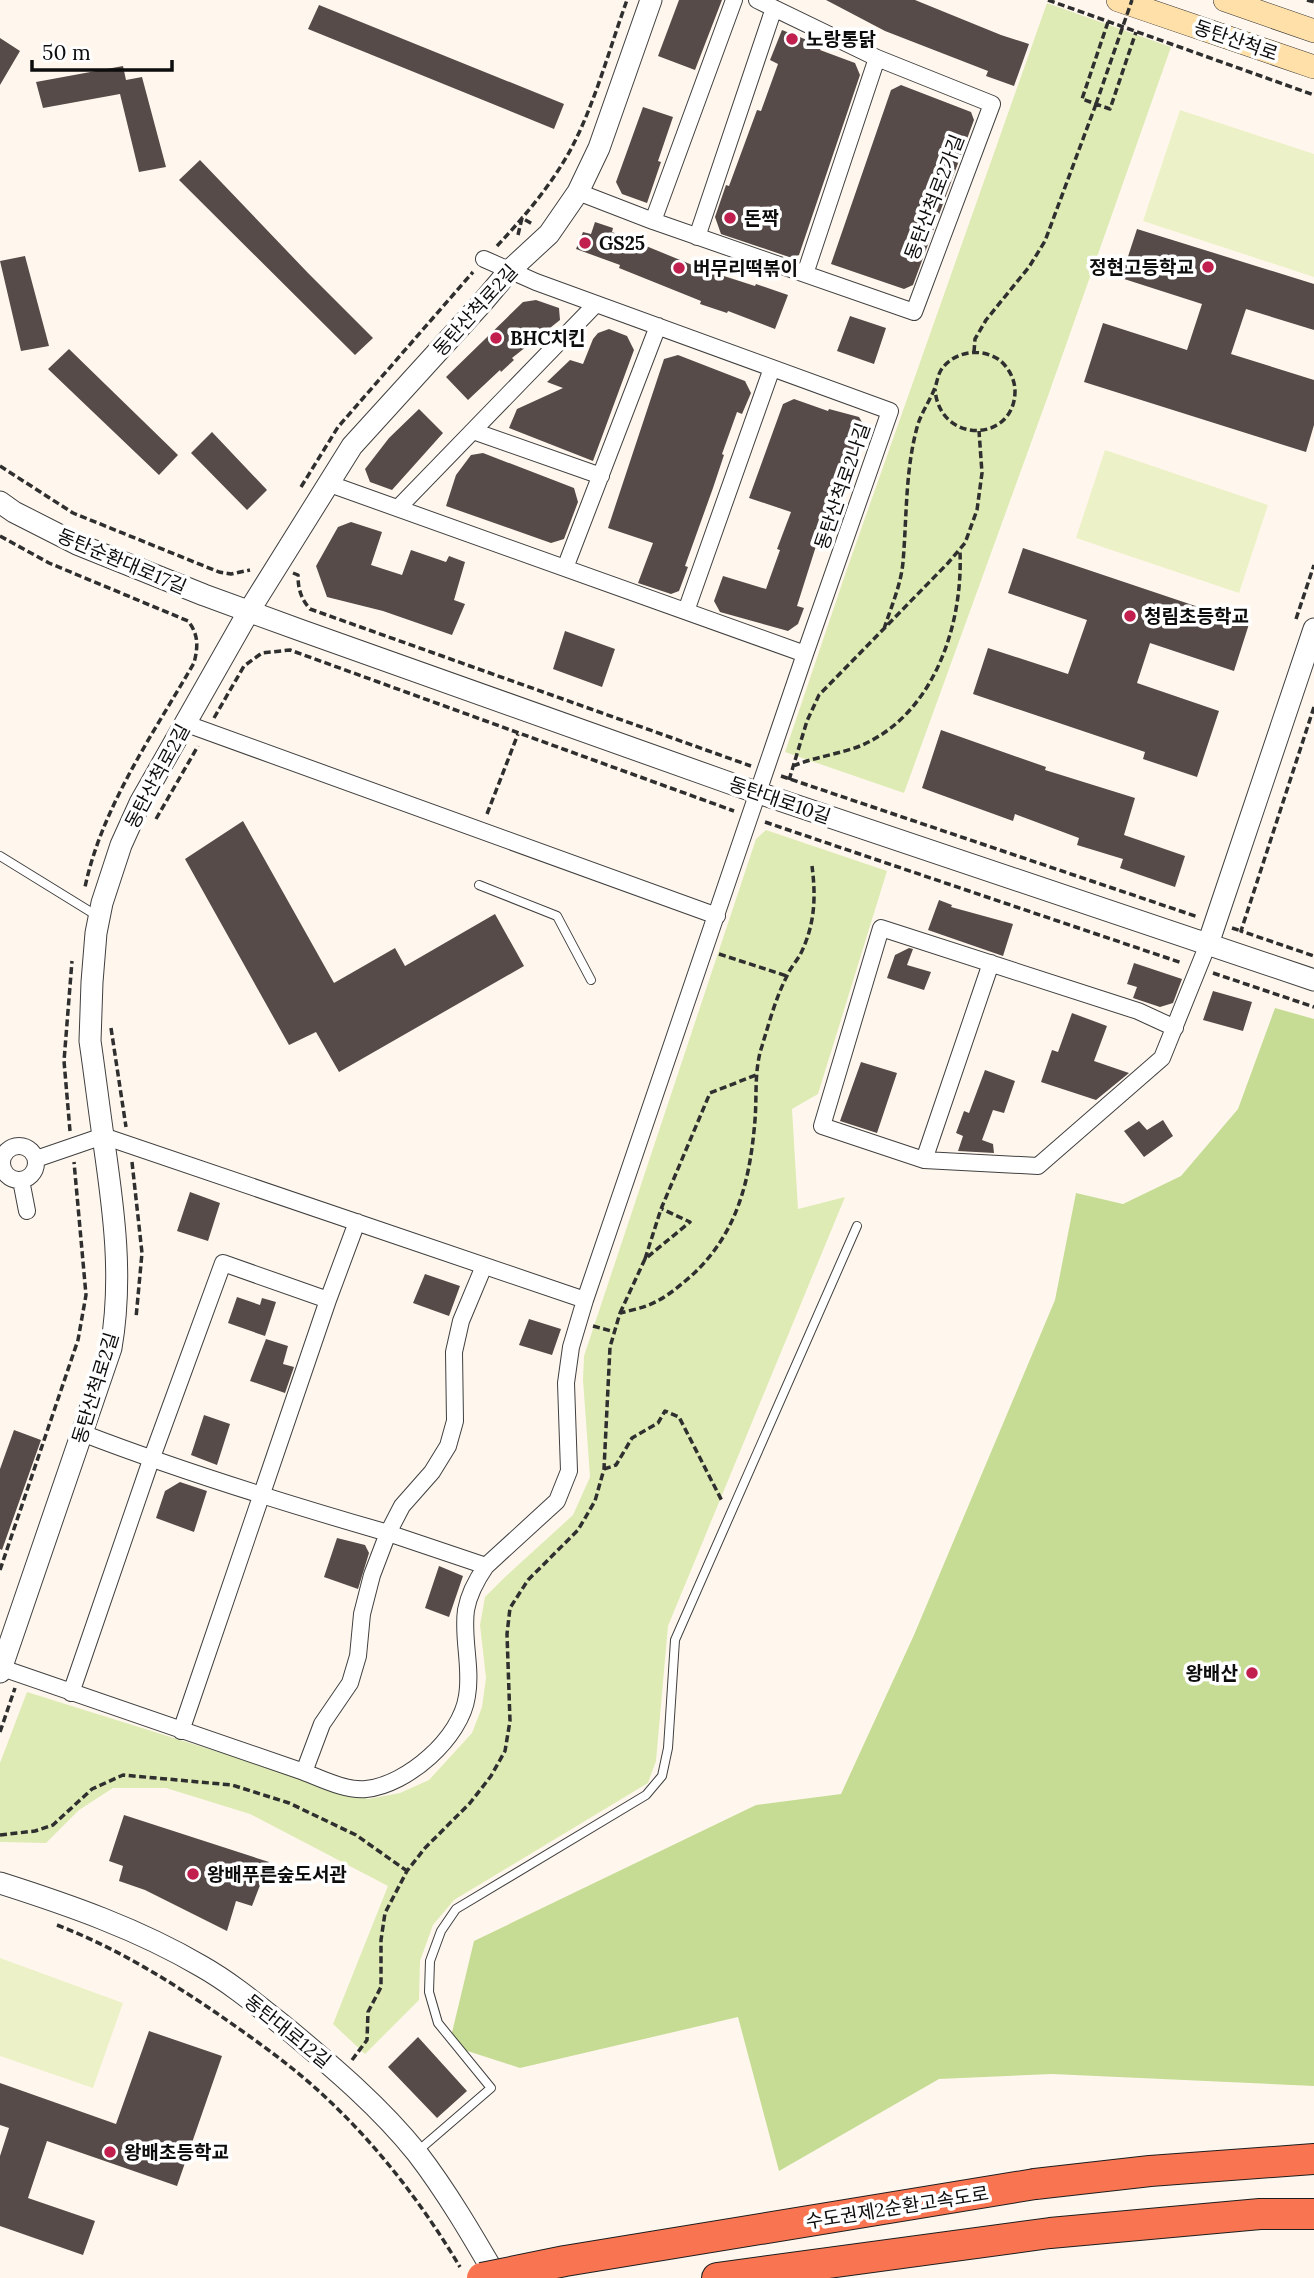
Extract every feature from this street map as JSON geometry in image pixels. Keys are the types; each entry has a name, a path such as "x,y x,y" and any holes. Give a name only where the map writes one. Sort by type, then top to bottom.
{"highway":[{"name":"수도권제2순환고속도로","path":"472,2274 1035,2184 1150,2171 1314,2159"},
{"path":"717,2278 1050,2233 1260,2214 1314,2214"}],"main road":[{"name":"동탄산척로","path":"1118,0 1314,67"},
{"name":"동탄산척로","path":"1225,0 1314,31"}],"street":[{"name":"동탄산척로2길","path":"1,1670 111,1348 116,1321 118,1259 90,1030 92,982 100,917 111,875 140,803 184,723 249,611 352,446 509,271 549,234 578,192 599,148 651,0"},
{"path":"653,221 734,0"},
{"name":"동탄산척로2가길","path":"578,192 697,237 914,312 992,104 877,58 757,0"},
{"path":"697,237 774,8"},
{"path":"805,274 877,58"},
{"name":"동탄산척로2나길","path":"485,259 509,271 596,304 890,411 805,653 570,1347 566,1383 569,1471 557,1501 486,1566"},
{"path":"398,508 596,304"},
{"path":"565,568 658,326"},
{"path":"686,611 772,368"},
{"path":"473,431 601,476"},
{"path":"327,483 805,653"},
{"name":"동탄순환대로17길","path":"0,502 13,512 77,544 249,611"},
{"name":"동탄대로10길","path":"249,611 758,793 1314,980"},
{"path":"1175,1028 1138,1011 881,928 822,1126 924,1160 1038,1166 1162,1058 1175,1028 1208,944 1314,629"},
{"path":"184,723 717,916"},
{"path":"924,1160 991,963"},
{"path":"36,1159 103,1136 585,1300"},
{"path":"25,1146 36,1159 37,1164 32,1175 22,1180 10,1178 1,1168 4,1148 25,1146"},
{"path":"22,1180 27,1211"},
{"path":"181,1731 357,1222"},
{"path":"71,1693 151,1460 223,1263 328,1300"},
{"path":"304,1772 322,1724 350,1683 358,1656 362,1614 388,1533 402,1506 432,1472 448,1446 455,1421 454,1352 461,1321 484,1266"},
{"path":"1,1670 339,1784 364,1789 394,1783 425,1761 457,1727 467,1698 469,1670 466,1609 474,1586 486,1566 388,1533 262,1497 151,1460 82,1433"},
{"name":"동탄대로12길","path":"0,1884 66,1904 129,1930 202,1966 256,2003 347,2078 416,2152 463,2220 497,2278"}],"lane":[{"path":"0,856 100,917"},
{"path":"479,885 557,916 591,980"},
{"path":"416,2152 491,2088 438,2023 429,1993 430,1961 441,1931 456,1909 646,1794 662,1776 668,1748 675,1640 857,1226"}],"path":[{"path":"485,259 531,208 572,149 627,0"},
{"path":"1048,0 1314,95"},
{"path":"974,352 975,339 986,320 1029,267 1045,241 1132,0"},
{"path":"1307,0 1314,2"},
{"path":"1108,22 1082,99 1110,108 1136,32"},
{"path":"974,352 997,359 1006,367 1015,389 1014,401 1001,422 979,431 957,427 947,421 936,401 935,389 943,367 962,354 974,352"},
{"path":"884,629 903,564 908,484 918,424 935,389"},
{"path":"979,431 982,473 977,510 965,543 819,695 807,721 789,780 1197,916"},
{"path":"0,466 73,513 219,572"},
{"path":"0,536 49,563 188,621 193,628 197,647"},
{"path":"793,766 859,746 907,714 940,665 957,606 961,575 959,550"},
{"path":"298,575 303,601 310,609 745,764"},
{"path":"244,666 262,653 289,650 730,810"},
{"path":"1314,707 1241,931 1314,956"},
{"path":"481,830 519,733"},
{"path":"773,825 1314,1007"},
{"path":"620,1313 646,1306 672,1293 701,1267 721,1243 735,1217 745,1184 752,1145 756,1075 761,1049 787,976 812,927 816,898 812,866"},
{"path":"713,952 787,976"},
{"path":"0,1570 78,1340 86,1295 64,1061 72,959"},
{"path":"352,2060 366,2040 368,2012 382,1987 381,1940 385,1913 407,1871 425,1848 470,1803 491,1776 505,1751 510,1721 507,1634 510,1608 528,1580 578,1530 595,1501 604,1469 610,1347 620,1313 645,1259 661,1209 710,1093 756,1075"},
{"path":"645,1259 690,1222 661,1209"},
{"path":"584,1323 614,1332"},
{"path":"604,1469 616,1465 632,1438 658,1423 665,1411 679,1417 724,1504"},
{"path":"0,1835 35,1831 53,1825 92,1789 123,1775 219,1783 289,1803 356,1835 407,1871"},
{"path":"52,1923 88,1937 146,1966 294,2069 365,2138 407,2187 472,2274"}],"green space":[{"path":"1047,3 1171,47 904,793 785,752"},
{"path":"1180,110 1314,154 1314,277 1143,221"},
{"path":"1105,450 1268,505 1239,593 1076,538"},
{"path":"766,830 887,871 818,1094 792,1109 798,1209 845,1197 668,1626 656,1761 648,1783 454,1900 433,1925 420,1961 419,2000 365,2054 333,2024 388,1886 250,1814 166,1788 113,1788 79,1810 46,1843 0,1842 0,1763 27,1692 368,1799 400,1793 429,1780 472,1733 482,1707 486,1678 480,1625 485,1597 573,1515 590,1477 583,1380 584,1356 756,839"},
{"path":"1275,1008 1314,1019 1314,2086 1052,2074 939,2079 779,2171 738,2017 520,2068 449,2045 474,1941 756,1805 841,1794 914,1635 1055,1300 1076,1193 1123,1204 1181,1176 1238,1109"},
{"path":"0,1958 123,2003 93,2088 0,2056"}],"building":[{"path":"679,0 722,0 695,70 658,56"},
{"path":"826,0 915,0 1029,44 1014,86 986,76 988,71 885,31"},
{"path":"319,5 564,104 554,129 308,29"},
{"path":"782,30 822,46 820,50 855,63 860,75 799,255 792,258 721,234 715,217 757,110 761,111 778,64 770,60"},
{"path":"0,38 20,51 0,85"},
{"path":"123,66 126,80 142,77 166,167 139,172 120,94 43,108 36,82"},
{"path":"901,85 971,112 974,120 913,285 904,289 831,264 891,90"},
{"path":"643,107 673,117 647,203 622,194 616,182"},
{"path":"200,160 373,338 355,355 179,180"},
{"path":"595,222 613,228 612,232 702,269 788,295 775,329 728,311 727,313 700,304 701,301 619,268 620,265 576,249 583,232 591,234"},
{"path":"1137,229 1314,284 1314,330 1246,309 1231,354 1314,380 1314,425 1306,452 1084,382 1103,323 1187,350 1202,304 1121,278"},
{"path":"25,256 49,346 21,351 0,261"},
{"path":"536,300 559,308 560,320 512,358 514,360 468,400 446,377 523,302"},
{"path":"850,316 886,328 874,364 837,351"},
{"path":"609,329 627,336 634,350 593,461 509,428 517,409 563,388 547,382 570,360 583,364 593,339 598,333"},
{"path":"69,349 178,455 159,475 48,369"},
{"path":"678,355 745,381 751,393 742,414 737,412 679,591 671,594 638,583 653,543 608,528 664,359"},
{"path":"794,399 828,411 829,409 859,417 866,429 857,455 854,454 829,526 823,524 797,606 804,608 798,624 788,631 720,612 714,601 723,576 766,589 791,512 749,498 783,404"},
{"path":"419,409 443,433 392,490 370,482 365,469 389,438"},
{"path":"212,432 267,490 247,510 191,453"},
{"path":"483,453 574,488 578,502 564,539 551,543 446,506 456,475 471,455"},
{"path":"351,522 382,532 371,565 402,575 411,550 446,562 449,556 465,562 454,600 465,604 452,635 383,611 327,597 316,566 338,527"},
{"path":"1023,548 1249,624 1234,671 1150,643 1137,683 1219,711 1197,777 1143,759 1145,752 973,694 988,648 1068,674 1087,620 1008,593"},
{"path":"565,631 615,649 602,687 553,669"},
{"path":"941,730 1046,767 1045,770 1135,798 1124,835 1185,856 1175,887 1120,868 1123,859 1077,845 1079,838 1015,814 1013,821 922,788"},
{"path":"243,821 334,983 395,948 405,966 495,914 524,966 339,1072 316,1032 289,1045 185,859"},
{"path":"939,900 952,905 951,907 1013,924 1003,956 928,930"},
{"path":"909,948 913,949 907,965 931,972 924,990 887,978 895,955"},
{"path":"1134,963 1182,979 1173,1003 1160,1007 1133,998 1137,987 1127,984"},
{"path":"1213,991 1252,1002 1243,1031 1203,1020"},
{"path":"1072,1013 1107,1026 1094,1061 1129,1073 1096,1100 1041,1082 1052,1050 1058,1052"},
{"path":"861,1062 897,1073 877,1133 840,1121"},
{"path":"985,1070 1015,1081 1004,1113 993,1110 982,1140 993,1144 994,1153 958,1151 963,1136 956,1133 964,1111 969,1113"},
{"path":"1163,1120 1173,1136 1144,1157 1124,1131 1139,1121 1147,1130"},
{"path":"190,1192 220,1203 208,1241 177,1231"},
{"path":"425,1274 460,1286 449,1316 413,1303"},
{"path":"237,1297 260,1305 262,1298 276,1302 265,1336 228,1323"},
{"path":"529,1319 561,1329 552,1355 519,1345"},
{"path":"266,1339 288,1346 283,1364 294,1367 285,1393 250,1381"},
{"path":"204,1415 230,1424 217,1465 191,1455"},
{"path":"14,1430 41,1440 2,1550 0,1469"},
{"path":"180,1482 207,1491 194,1532 156,1518 165,1491"},
{"path":"337,1538 365,1545 369,1553 358,1589 324,1577"},
{"path":"439,1566 463,1576 449,1617 425,1608"},
{"name":"왕배푸른숲도서관","path":"124,1815 269,1862 252,1906 236,1901 227,1931 145,1890 119,1881 123,1866 109,1861"},
{"path":"149,2031 222,2056 177,2186 47,2141 28,2198 95,2221 83,2255 0,2226 0,2156 9,2128 0,2125 0,2083 116,2124"},
{"path":"418,2037 467,2091 437,2118 388,2067"}],"place":[{"name":"노랑통닭","path":"792,39"},
{"name":"돈짝","path":"730,218"},
{"name":"GS25","path":"585,243"},
{"name":"정현고등학교","path":"1208,267"},
{"name":"버무리떡볶이","path":"679,268"},
{"name":"BHC치킨","path":"496,338"},
{"name":"청림초등학교","path":"1130,616"},
{"name":"왕배산","path":"1252,1673"},
{"name":"왕배푸른숲도서관","path":"193,1874"},
{"name":"왕배초등학교","path":"110,2152"}]}
